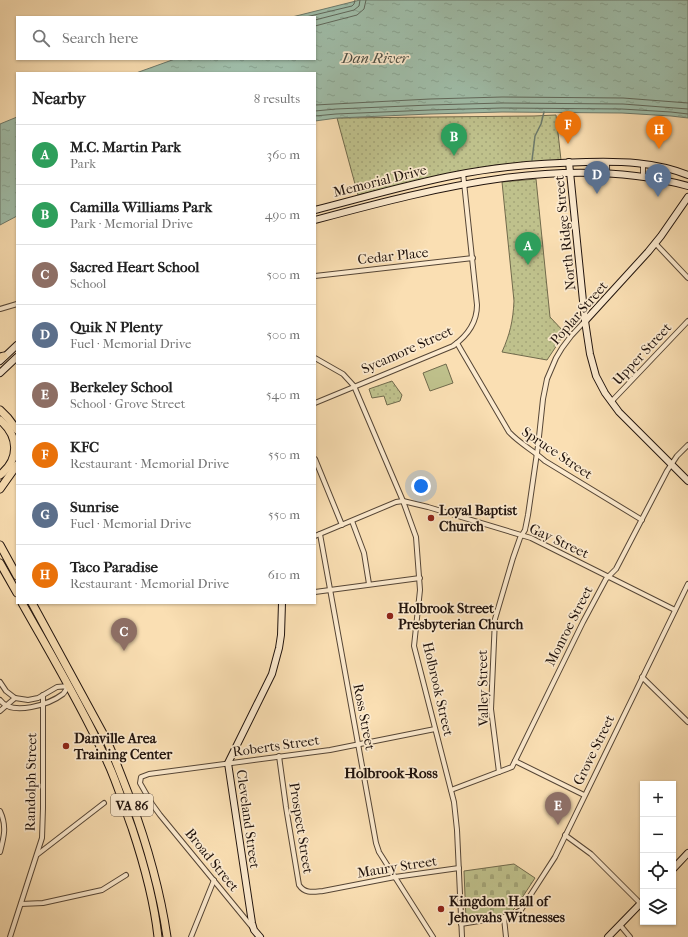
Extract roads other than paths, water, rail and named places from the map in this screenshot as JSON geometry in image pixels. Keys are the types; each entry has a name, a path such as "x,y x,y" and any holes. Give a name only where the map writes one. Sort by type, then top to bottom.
{"main road":[{"name":"Memorial Drive","path":"316,210 463,173 510,167 569,162 607,162 643,164 688,175"},
{"name":"North Ridge Street","path":"569,162 592,365 600,385 612,402 688,481"},
{"path":"679,172 688,171"},
{"name":"Memorial Drive","path":"316,220 464,183 517,176 571,173 642,176 688,186"},
{"name":"Poplar Street","path":"586,321 655,243 688,197"},
{"path":"1,358 16,346"},
{"path":"0,373 16,358"},
{"path":"0,410 16,429"},
{"path":"0,420 6,425 12,434 15,446 12,460 6,470 0,474"},
{"path":"0,489 16,466"},
{"path":"0,540 1,547 16,574"},
{"path":"0,563 16,591"},
{"name":"VA 86","path":"23,604 99,743 112,772 144,867 152,896 158,937"},
{"name":"VA 86","path":"33,604 103,732 116,761 155,874 167,937"},
{"name":"Cleveland Street","path":"254,930 249,906 228,763 272,674 281,635 282,604"},
{"path":"676,866 688,853"},
{"path":"608,937 640,904"},
{"name":"Broad Street","path":"254,930 260,937"}],"street":[{"path":"607,162 607,174"},
{"path":"642,176 643,164"},
{"name":"Sycamore Street","path":"316,403 457,343 472,326 477,312 473,258 463,173"},
{"path":"655,243 688,278"},
{"name":"Cedar Place","path":"316,276 473,258"},
{"path":"0,309 16,304"},
{"name":"Poplar Street","path":"521,535 525,530 530,508 544,390 551,368 562,348 571,336 586,321"},
{"name":"Upper Street","path":"612,402 688,321"},
{"name":"Spruce Street","path":"457,343 509,432 520,443 642,520"},
{"name":"Holbrook Street","path":"316,359 343,374 354,386 414,530 420,578 414,646 451,790 456,816 462,937"},
{"name":"Monroe Street","path":"451,790 512,767 574,639 608,577 616,569 671,464 688,445"},
{"path":"316,461 342,525"},
{"path":"317,535 396,502 403,501"},
{"name":"Gay Street","path":"403,501 531,538 675,610"},
{"path":"352,521 364,553 369,584"},
{"name":"Ross Street","path":"317,535 330,590 376,843 379,852 432,937"},
{"name":"Valley Street","path":"499,772 492,709 494,627 499,603 516,546 521,535"},
{"path":"316,592 420,578"},
{"name":"Grove Street","path":"461,924 504,918 521,910 555,857 688,584"},
{"path":"642,677 688,722"},
{"path":"0,682 6,691 15,698 28,700 43,696 57,687 68,686"},
{"path":"0,700 6,706 32,708 63,693 68,686"},
{"name":"Randolph Street","path":"10,937 37,854 42,829 43,696"},
{"path":"0,711 15,698"},
{"name":"Roberts Street","path":"148,797 140,782 141,778 145,775 330,750 435,729"},
{"name":"Prospect Street","path":"279,756 299,885 303,890 312,892 339,888"},
{"path":"515,761 584,795"},
{"name":"Broad Street","path":"148,797 160,815 254,930"},
{"path":"37,854 104,803"},
{"path":"0,811 5,824 5,831 0,852"},
{"path":"566,835 591,854 640,900"},
{"name":"Maury Street","path":"339,888 395,877 459,868"},
{"path":"21,904 43,903 102,890 126,875"},
{"path":"190,937 214,880"},
{"path":"504,918 506,937"},
{"path":"620,924 630,937"}],"water":[{"name":"Dan River","path":"360,0 688,0 688,118 622,113 502,112 337,118 316,121 316,72 139,72 172,60 316,60 316,16 296,16"},
{"path":"16,117 16,217 0,225 0,124"}],"waterway":[{"path":"532,160 535,136 541,124 544,112"}],"place":[{"name":"KFC","path":"568,144"},
{"name":"Taco Paradise","path":"659,149"},
{"name":"Camilla Williams Park","path":"454,156"},
{"name":"Quik N Plenty","path":"597,194"},
{"name":"Sunrise","path":"658,197"},
{"name":"M.C. Martin Park","path":"528,265"},
{"name":"Loyal Baptist Church","path":"431,518"},
{"name":"Holbrook Street Presbyterian Church","path":"390,616"},
{"name":"Sacred Heart School","path":"124,651"},
{"name":"Danville Area Training Center","path":"66,746"},
{"name":"Berkeley School","path":"558,825"},
{"name":"Kingdom Hall of Jehovahs Witnesses","path":"441,909"}],"district":[{"name":"Holbrook-Ross","path":"391,773"}]}
